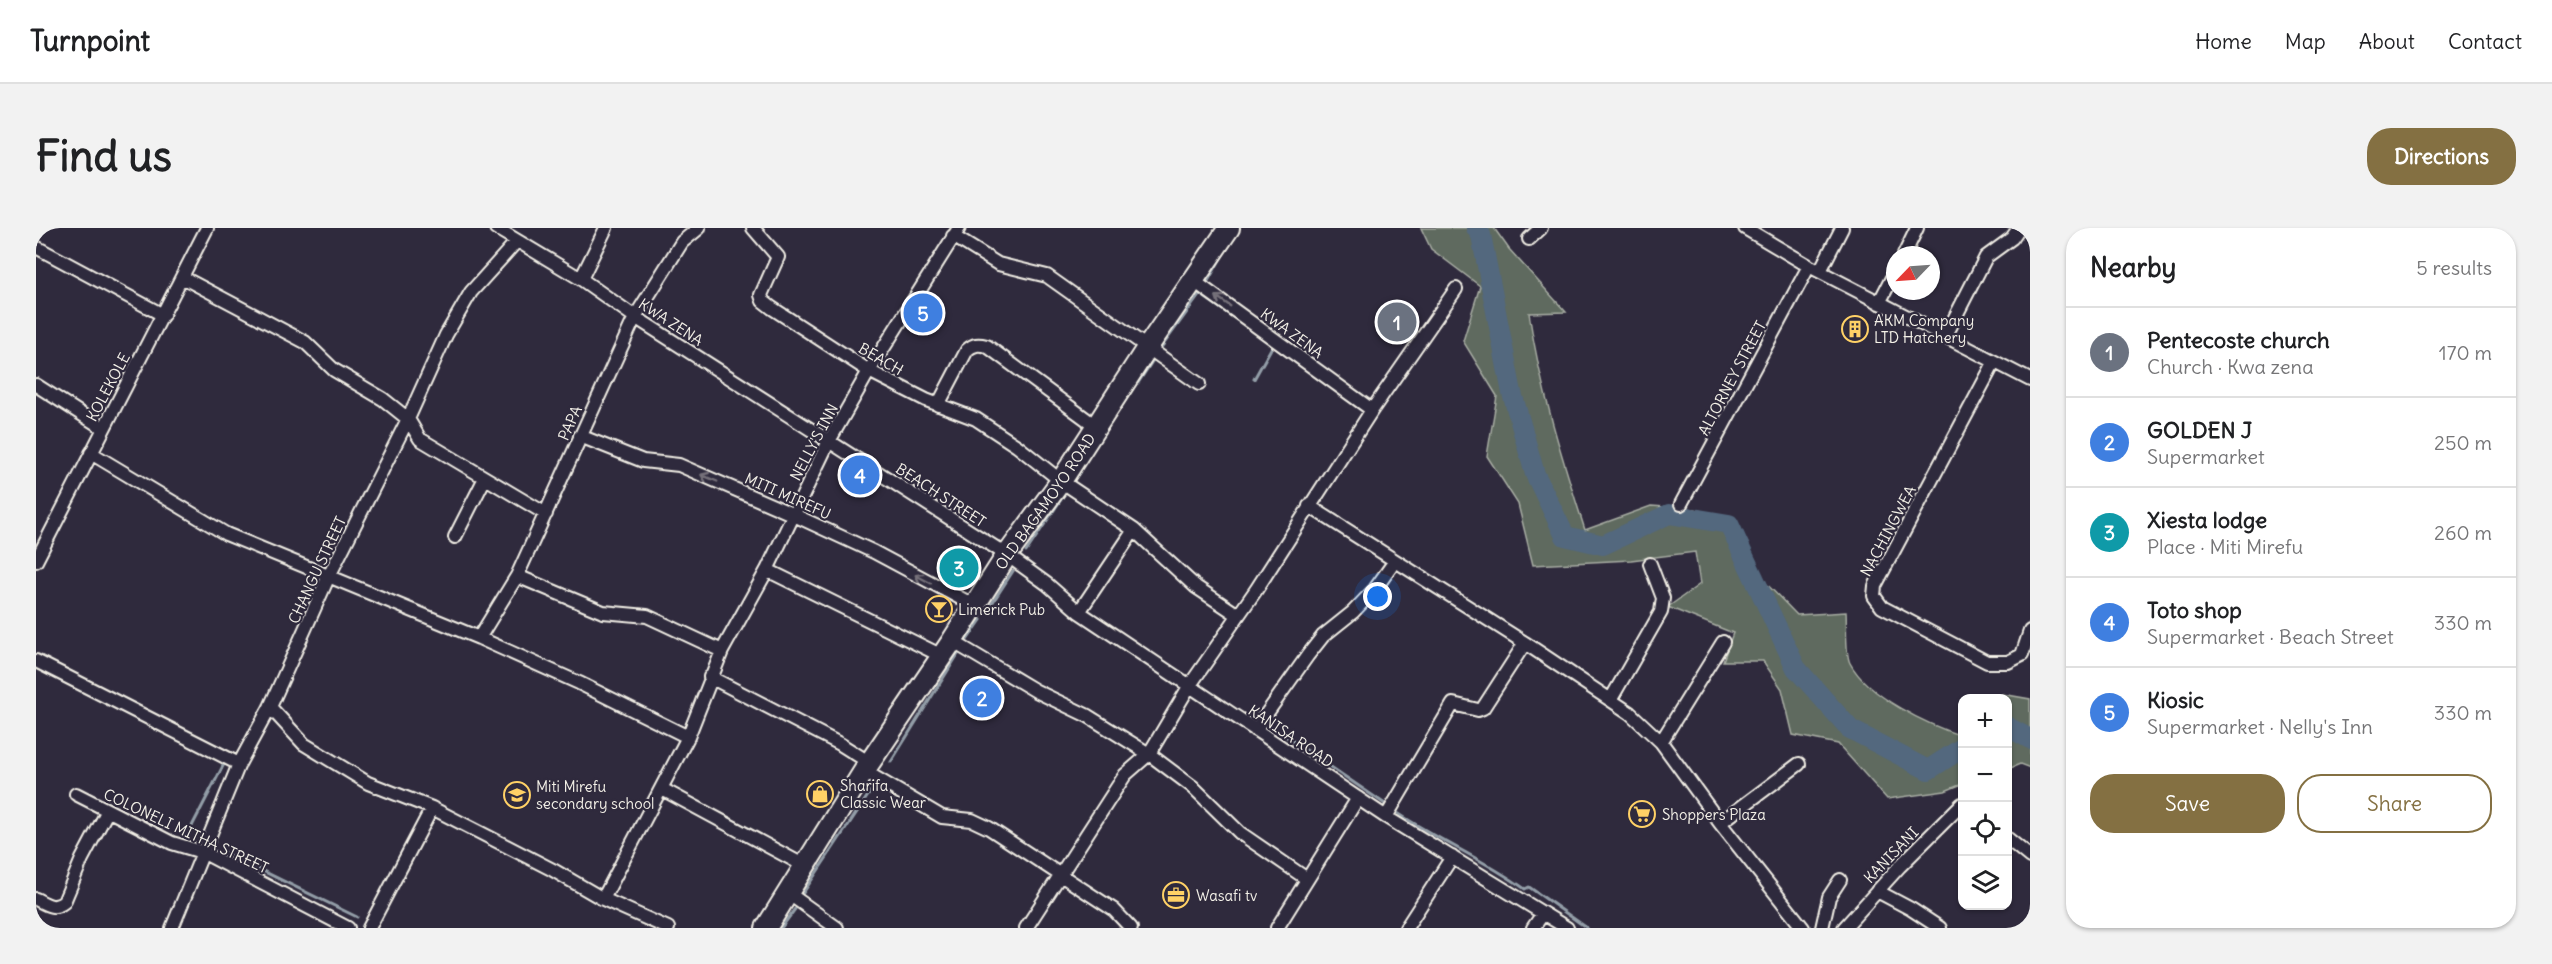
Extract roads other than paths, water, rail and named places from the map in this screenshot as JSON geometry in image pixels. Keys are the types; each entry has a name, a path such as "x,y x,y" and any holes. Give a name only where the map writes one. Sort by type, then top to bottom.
{"main road":[{"name":"OLD BAGAMOYO ROAD","path":"766,928 867,767 1007,555 1061,482 1147,348 1229,228"}],"street":[{"name":"KOLEKOLE","path":"36,561 207,228"},
{"name":"KWA ZENA","path":"496,228 581,279 635,317 829,441"},
{"path":"581,279 606,228"},
{"name":"PAPA","path":"479,639 517,576 635,317 682,242 699,228"},
{"name":"BEACH","path":"753,228 778,257 761,295 763,301 869,371 938,405 976,419 1017,446 1061,482 1134,530 1196,587 1238,615"},
{"path":"1529,239 1541,228"},
{"path":"1744,228 1879,303 2030,380"},
{"name":"ALTORNEY STREET","path":"1681,504 1814,268 1842,228"},
{"path":"1908,246 1917,228"},
{"path":"1945,337 1986,257 2012,238 2019,228"},
{"path":"956,232 998,264 1047,276 1199,384"},
{"name":"NELLY'S INN","path":"603,899 688,737 722,651 767,570 829,441 869,371 956,232"},
{"name":"CHANGU STREET","path":"172,928 239,764 270,707 328,578 408,419 446,335 471,292 517,241"},
{"path":"36,247 163,315"},
{"path":"182,277 305,342 334,370 383,399 408,419 420,439 546,514"},
{"name":"KWA ZENA","path":"1194,281 1372,410"},
{"path":"1026,928 1125,776 1149,754 1190,685 1372,410 1456,289"},
{"path":"1879,303 1886,289"},
{"path":"938,405 967,350 972,345 979,344 987,346 1097,427"},
{"name":"NACHINGWEA","path":"1994,363 1875,586 1874,596 1882,607 1987,662 2008,662 2022,655 2030,631"},
{"path":"36,385 103,428"},
{"name":"MITI MIREFU","path":"580,436 643,461 679,465 874,552 975,606"},
{"name":"BEACH STREET","path":"829,441 1007,555"},
{"path":"91,453 226,534 579,682 688,737"},
{"path":"455,537 485,478"},
{"path":"1310,506 1525,643 1584,684 1611,699 1661,742 1720,824 1803,928"},
{"path":"1079,612 1134,530"},
{"name":"KANISA ROAD","path":"1007,555 1047,584 1079,612 1255,730 1386,817 1542,915 1567,928"},
{"path":"1255,730 1323,636 1353,612 1375,590 1395,561"},
{"path":"1611,699 1661,612 1663,598 1650,564"},
{"path":"767,570 947,649 1088,716 1149,754 1193,787 1240,833 1307,879"},
{"path":"517,576 603,612 647,616 722,651"},
{"path":"1661,742 1723,642"},
{"path":"1386,817 1453,704 1478,710 1487,705 1525,643"},
{"path":"36,661 239,764"},
{"path":"710,677 840,744 867,767 942,817 972,820 989,828 1114,910 1131,928"},
{"path":"270,707 304,744 369,783 432,808 553,870 603,899 668,928"},
{"path":"1720,824 1799,764"},
{"path":"662,789 805,866"},
{"name":"COLONELI MITHA STREET","path":"76,795 172,843 202,852 348,928"},
{"path":"1277,928 1358,798"},
{"path":"369,928 432,808"},
{"name":"KANISANI","path":"1844,928 1876,891 1958,808"},
{"path":"37,902 52,907 64,902 82,859 107,812"},
{"path":"2012,842 2030,856"},
{"path":"1406,928 1452,857"},
{"path":"1822,928 1829,897 1840,880"},
{"path":"1876,891 1911,909 1940,928"},
{"path":"788,893 837,928"},
{"path":"1533,928 1542,915"}],"waterway":[{"path":"1476,228 1481,235 1512,393 1535,474 1565,536 1603,545 1669,514 1729,524 1796,668 1850,729 1928,770 1958,751"},
{"path":"1208,281 1225,251"},
{"path":"1160,349 1200,294 1253,331"},
{"path":"1254,379 1273,345"},
{"path":"1138,383 1153,360"},
{"path":"1104,432 1129,395"},
{"path":"1072,483 1079,473"},
{"path":"1026,552 1068,489"},
{"path":"989,608 1013,571"},
{"path":"963,646 981,620"},
{"path":"891,762 960,651"},
{"path":"142,721 151,726"},
{"path":"1265,722 1388,806"},
{"path":"2012,729 2030,739"},
{"path":"190,830 225,762 223,761"},
{"path":"803,893 877,782"},
{"path":"1393,810 1525,889 1529,887 1587,928"},
{"path":"222,851 357,917"},
{"path":"781,928 795,909"}],"place":[{"name":"Kiosic","path":"923,313"},
{"name":"Pentecoste church","path":"1397,322"},
{"name":"AKM Company LTD Hatchery","path":"1855,329"},
{"name":"Toto shop","path":"860,475"},
{"name":"Xiesta lodge","path":"959,568"},
{"name":"Limerick Pub","path":"939,609"},
{"name":"GOLDEN J","path":"982,698"},
{"name":"Sharifa Classic Wear","path":"820,794"},
{"name":"Miti Mirefu secondary school","path":"517,795"},
{"name":"Shoppers Plaza","path":"1642,814"},
{"name":"Wasafi tv","path":"1176,895"}]}
